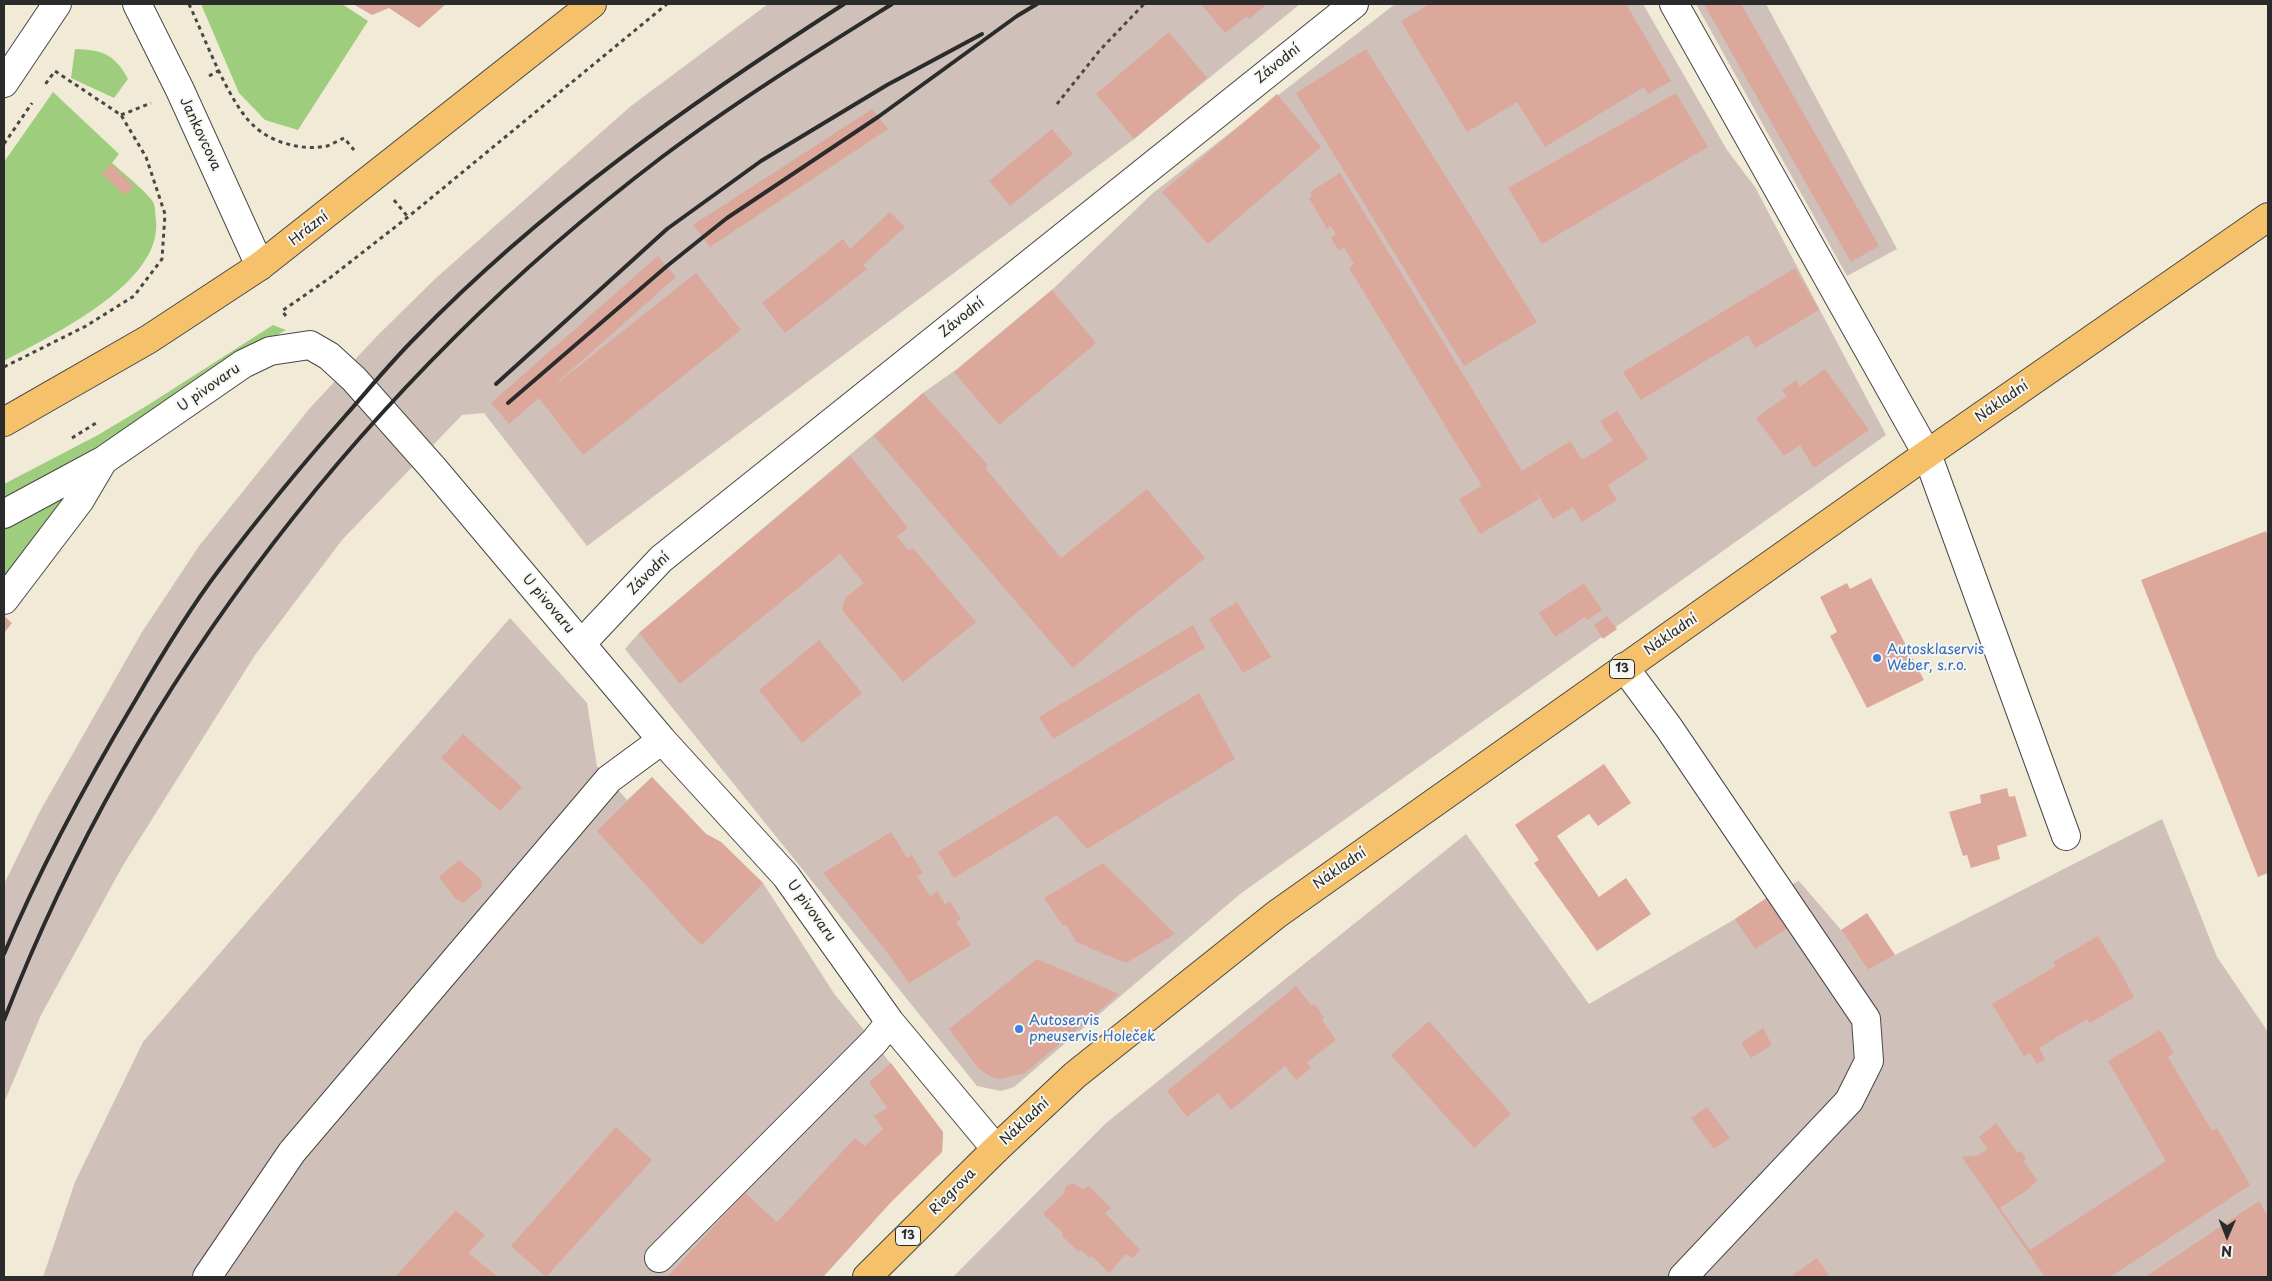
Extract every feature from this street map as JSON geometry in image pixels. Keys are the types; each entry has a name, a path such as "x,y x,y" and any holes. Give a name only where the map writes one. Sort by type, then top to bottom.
{"main road":[{"name":"Hrázní","path":"4,422 149,339 260,266 592,4"},
{"name":"Nákladní","path":"996,1149 1075,1075 1277,914 1927,454 2268,217"},
{"name":"Riegrova","path":"867,1277 996,1149"}],"street":[{"path":"4,83 57,4"},
{"name":"Jankovcova","path":"137,4 180,90 260,266"},
{"name":"Závodní","path":"582,644 661,560 1354,4"},
{"path":"1674,4 1927,454 2066,836"},
{"name":"U pivovaru","path":"4,514 104,460 243,364 270,351 305,345 329,356 354,379 433,468 662,740 786,876 890,1022 996,1149"},
{"path":"4,600 80,500 104,460"},
{"path":"1624,668 1669,728 1866,1019 1870,1061 1849,1101 1682,1277"},
{"path":"207,1277 299,1145 609,780 662,740"},
{"path":"659,1258 874,1042 890,1022"}],"path":[{"path":"189,4 234,97 254,126 278,141 301,146 327,146 344,138 375,177"},
{"path":"305,345 282,311 332,277 408,217 667,4"},
{"path":"1057,104 1100,50 1144,4"},
{"path":"4,367 86,326 134,296 162,259 165,214 146,157 121,115 54,71 43,87"},
{"path":"4,144 38,95"}],"shaded area":[{"path":"768,4 1300,4 1134,139 587,546 484,413 462,415 342,540 255,655 122,867 41,1015 4,1103 4,884 39,813 142,632 199,546 310,408 376,337 436,278 631,106"},
{"path":"1395,4 1643,4 1727,150 1755,187 1886,435 1240,894 1014,1087 1001,1091 977,1086 625,649 639,633 923,393 957,369 1054,288 1153,193"},
{"path":"1696,4 1766,4 1897,249 1847,276"},
{"path":"510,618 587,703 597,766 627,800 652,777 706,834 721,842 763,883 835,995 874,1042 943,1132 942,1152 891,1202 823,1277 499,1277 469,1253 484,1235 456,1210 413,1259 435,1277 43,1277 75,1182 143,1042"},
{"path":"2162,819 2217,957 2268,1032 2268,1277 953,1277 1106,1123 1466,834 1589,1004 1735,919 1779,890 1799,881 1841,930 1868,970"}],"green space":[{"path":"201,4 342,4 368,21 298,130 265,120 239,93"},
{"path":"75,49 100,52 118,64 128,79 114,98 71,78"},
{"path":"53,92 119,154 112,163 153,202 156,221 153,244 141,266 123,286 100,305 74,322 4,361 4,162"},
{"path":"273,325 286,330 212,372 142,421 4,499 4,484 98,435"},
{"path":"67,495 4,583 4,526"}],"building":[{"path":"353,4 446,4 419,28 389,8 372,15"},
{"path":"1201,4 1267,4 1249,19 1247,16 1225,33"},
{"path":"1430,4 1626,4 1671,81 1648,94 1644,87 1545,147 1517,102 1467,132 1401,21"},
{"path":"1704,4 1741,4 1879,246 1851,262"},
{"path":"1169,32 1207,78 1134,139 1096,94"},
{"path":"1366,49 1537,322 1464,366 1296,93"},
{"path":"1676,93 1708,147 1542,244 1508,188"},
{"path":"1277,94 1321,147 1208,244 1162,192"},
{"path":"872,109 888,129 710,247 693,225"},
{"path":"1052,129 1073,154 1010,206 989,181"},
{"path":"111,164 134,186 125,195 102,174"},
{"path":"1340,173 1522,471 1570,441 1582,460 1613,441 1600,421 1617,411 1648,459 1608,485 1617,500 1582,522 1573,507 1553,519 1526,477 1539,499 1480,534 1459,499 1482,486 1349,268 1354,264 1344,247 1339,251 1331,238 1336,234 1331,226 1327,229 1309,198 1312,196 1310,192"},
{"path":"890,212 905,227 863,265 867,269 785,333 762,303 843,239 850,249"},
{"path":"658,256 676,277 550,389 696,273 741,330 583,455 539,398 509,424 491,403"},
{"path":"1795,268 1819,310 1755,348 1748,335 1641,400 1623,372"},
{"path":"1052,290 1096,343 999,425 954,372"},
{"path":"1825,369 1869,430 1814,468 1800,445 1784,456 1756,418 1787,396 1782,390 1796,380 1800,387"},
{"path":"923,393 987,464 986,469 1061,558 1147,489 1205,558 1129,619 1073,668 874,436"},
{"path":"850,456 908,528 897,536 908,550 913,548 976,622 903,682 842,610 845,598 864,583 840,554 680,684 639,633"},
{"path":"2266,531 2268,538 2268,873 2258,877 2141,580"},
{"name":"Autosklaservis Weber, s.r.o.","path":"1871,578 1924,680 1867,708 1830,636 1837,632 1820,597 1847,583 1850,589"},
{"path":"1584,583 1602,610 1587,620 1585,617 1555,637 1539,613"},
{"path":"1237,602 1271,657 1243,673 1209,619"},
{"path":"4,616 12,623 4,633"},
{"path":"1607,616 1617,629 1603,639 1594,625"},
{"path":"1193,625 1205,648 1053,739 1039,717"},
{"path":"819,640 862,693 802,743 759,690"},
{"path":"1199,693 1235,759 1087,849 1057,815 954,878 938,852"},
{"path":"463,734 522,787 500,811 441,758"},
{"path":"1604,764 1631,803 1598,826 1589,814 1557,836 1599,897 1626,878 1651,914 1597,951 1534,863 1539,860 1515,825"},
{"path":"652,777 706,834 721,842 763,883 702,945 597,831"},
{"path":"2007,788 2009,797 2015,796 2027,836 1997,846 2000,859 1971,868 1967,855 1963,856 1949,812 1981,803 1980,795"},
{"path":"891,832 907,858 912,855 923,873 917,876 930,896 937,891 945,904 950,901 961,919 956,922 971,945 909,983 883,947 823,873"},
{"path":"459,860 481,879 482,887 463,903 455,898 439,877"},
{"path":"1103,863 1175,934 1126,963 1076,942 1066,924 1063,926 1044,898"},
{"path":"1768,897 1789,927 1755,949 1735,919"},
{"path":"1867,913 1895,955 1868,970 1841,930"},
{"path":"2098,936 2114,960 2134,997 2090,1023 2087,1019 2039,1048 2045,1059 2037,1064 2030,1053 2024,1056 1992,1004 2056,966 2053,962"},
{"path":"1037,959 1119,994 1025,1073 1000,1079 991,1077 978,1068 949,1029"},
{"path":"1296,986 1311,1005 1315,1004 1324,1018 1322,1020 1336,1040 1307,1062 1311,1068 1296,1080 1285,1066 1231,1110 1218,1093 1187,1117 1167,1091"},
{"path":"1429,1021 1511,1114 1474,1148 1391,1055"},
{"path":"1763,1028 1772,1045 1751,1058 1741,1043"},
{"path":"2160,1030 2174,1053 2168,1057 2212,1131 2217,1128 2250,1185 2110,1277 2045,1277 1962,1157 1979,1155 1988,1149 1979,1137 1996,1123 2018,1153 2021,1151 2026,1158 2023,1161 2037,1180 2030,1188 2000,1208 2030,1250 2166,1161 2108,1061"},
{"path":"891,1063 943,1132 942,1152 891,1202 823,1277 667,1277 745,1193 777,1222 855,1138 865,1146 883,1129 874,1116 887,1108 869,1082"},
{"path":"1707,1107 1730,1138 1714,1149 1691,1118"},
{"path":"616,1127 652,1160 546,1277 511,1246"},
{"path":"1072,1183 1083,1189 1089,1186 1111,1208 1105,1213 1140,1250 1133,1258 1126,1254 1109,1273 1092,1256 1090,1258 1081,1250 1079,1252 1043,1214 1064,1193 1066,1186"},
{"path":"2259,1201 2268,1216 2268,1277 2145,1277"},
{"path":"456,1210 485,1235 469,1253 499,1277 395,1277"},
{"path":"1817,1258 1830,1277 1795,1277 1793,1275"}],"railway":[{"path":"4,954 33,889 82,794 145,684 186,618 219,570 265,511 389,366 464,290 514,244 566,201 675,118 844,4"},
{"path":"4,1020 58,894 122,772 194,655 273,543 361,437 455,337 555,244 662,157 718,117 775,78 892,4"},
{"path":"508,403 667,266 727,218 878,117 1017,16 1037,4"},
{"path":"496,384 667,229 761,161 887,85 982,34"}],"place":[{"name":"Autosklaservis Weber, s.r.o.","path":"1877,658"},
{"name":"Autoservis pneuservis Holeček","path":"1019,1029"}]}
